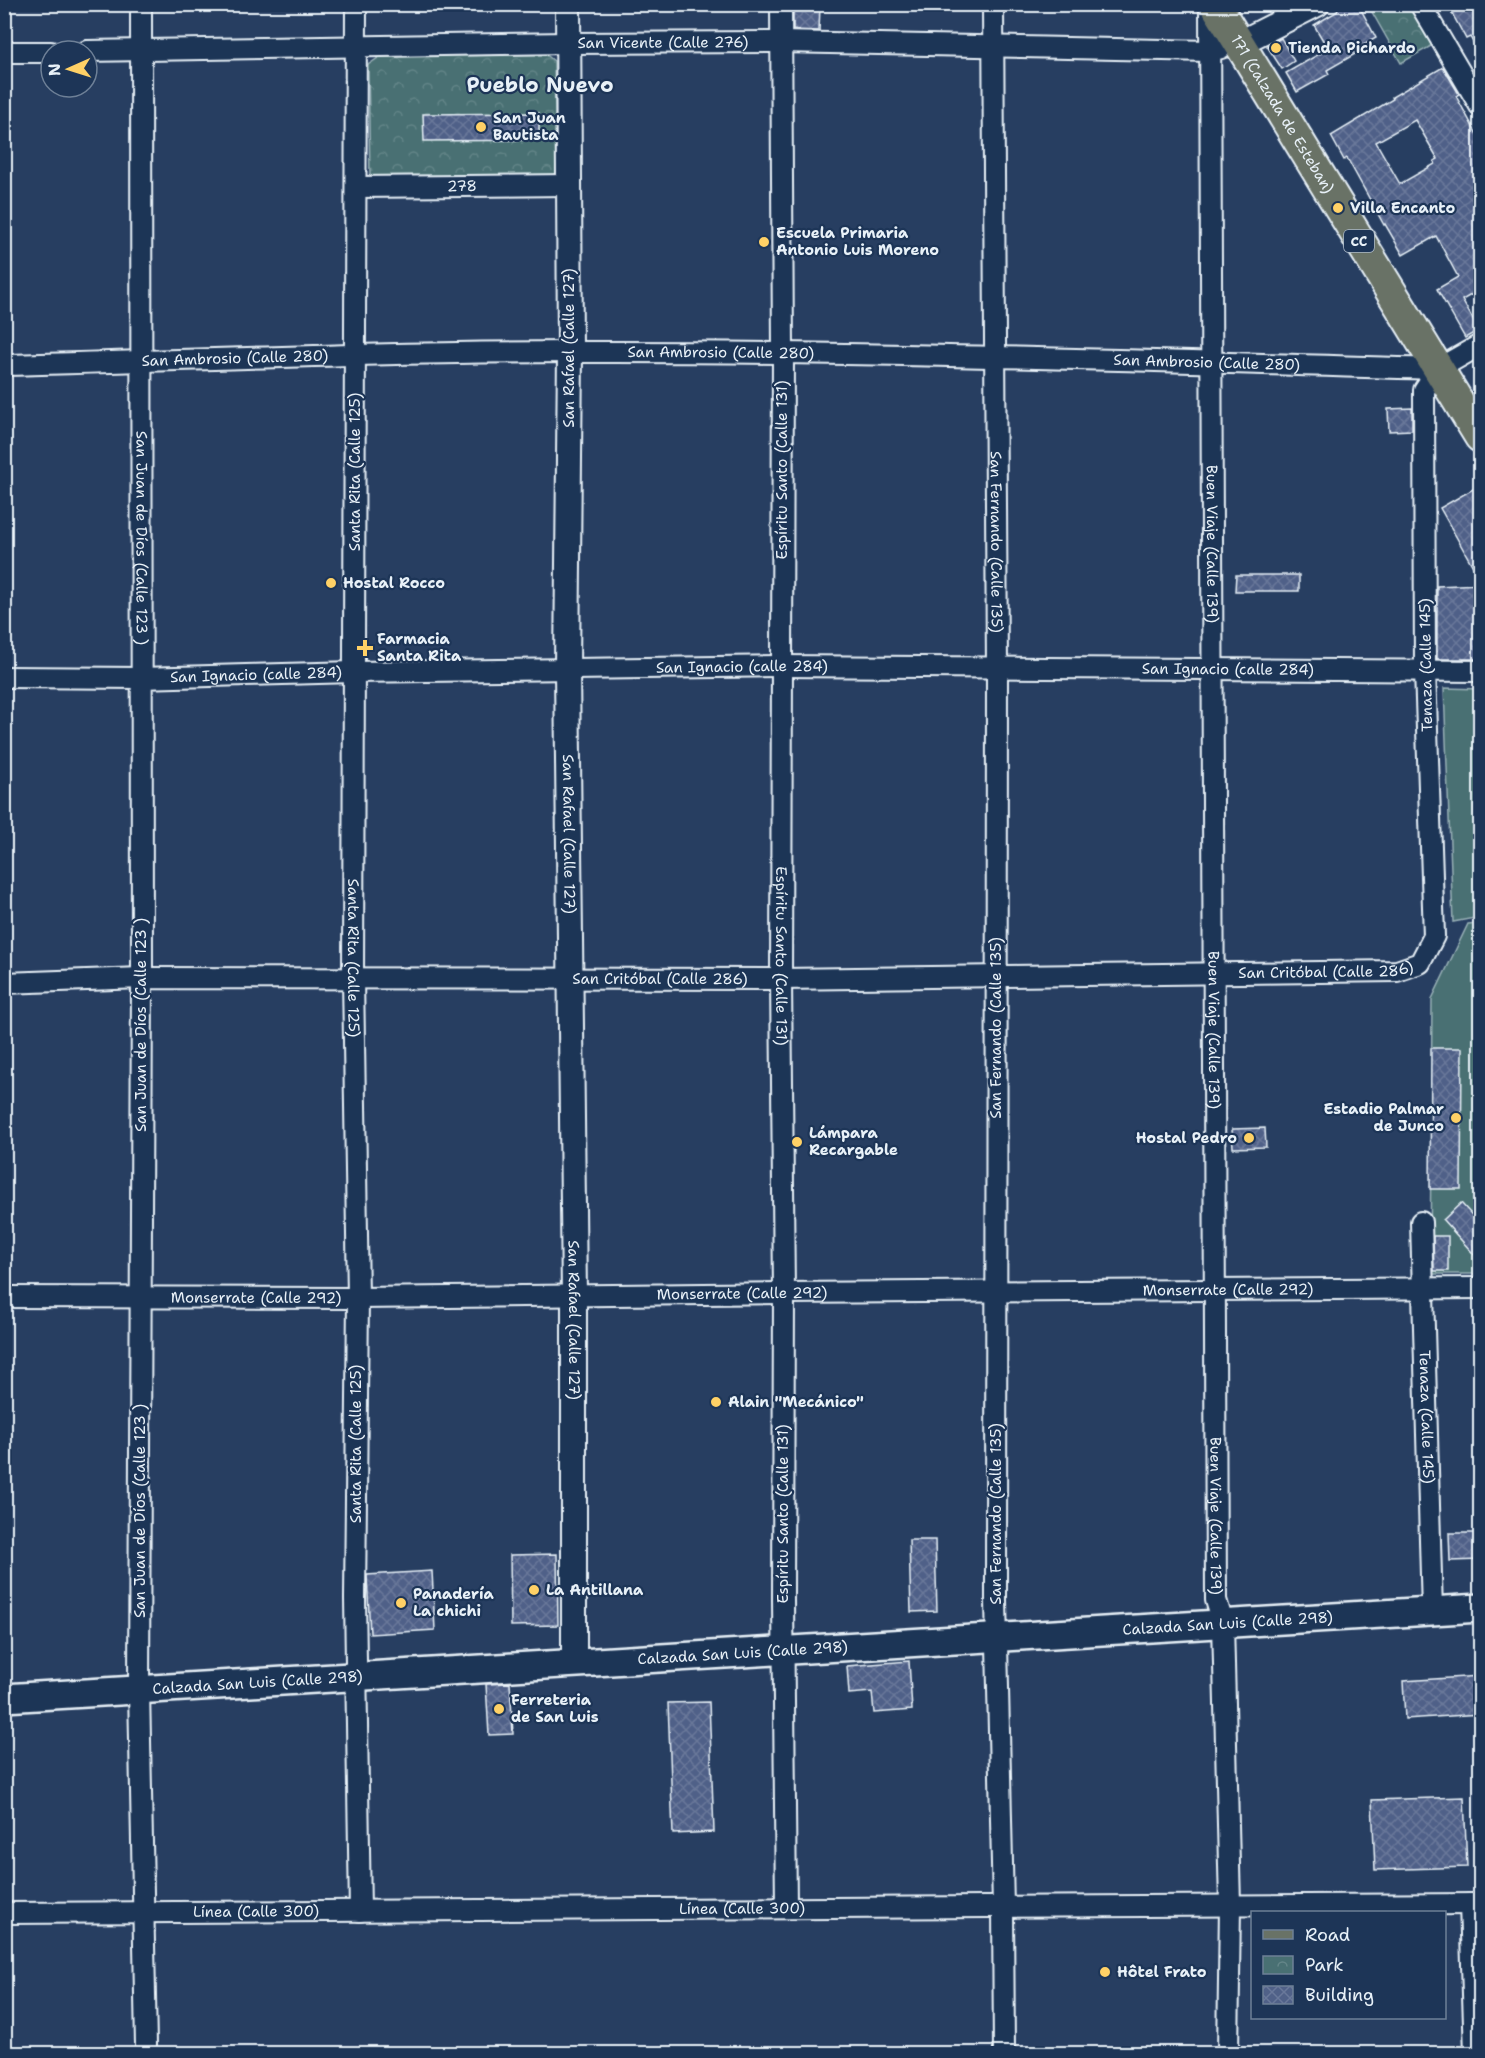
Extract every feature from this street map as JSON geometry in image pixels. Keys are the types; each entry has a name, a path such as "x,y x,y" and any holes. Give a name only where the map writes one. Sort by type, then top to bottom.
{"main road":[{"name":"171 (Calzada de Esteban)","path":"1215,4 1224,47 1438,369 1480,437"},
{"name":"Calzada San Luis (Calle 298)","path":"4,1698 1480,1608"}],"street":[{"name":"San Juan de Díos (Calle 123 )","path":"141,4 142,978 139,1689 146,2045"},
{"name":"Santa Rita (Calle 125)","path":"356,4 354,977 358,1298 355,1588 360,1911"},
{"name":"San Rafael (Calle 127)","path":"568,4 570,352 567,669 574,1296 574,1663"},
{"name":"Espíritu Santo (Calle 131)","path":"781,4 783,352 781,979 786,1908"},
{"name":"San Fernando (Calle 135)","path":"993,4 997,669 996,1600 1004,1906 1004,2052"},
{"name":"Buen Viaje (Calle 139)","path":"1210,4 1224,47 1211,362 1211,670 1216,1600 1223,1623 1230,1905 1228,2054"},
{"path":"1224,47 1317,4"},
{"path":"1420,4 1480,106"},
{"name":"San Vicente (Calle 276)","path":"99,51 568,43 781,42 992,48 1224,47"},
{"path":"4,52 39,52"},
{"name":"278","path":"356,187 568,185"},
{"path":"1438,369 1480,345"},
{"name":"San Ambrosio (Calle 280)","path":"4,365 570,352 783,352 994,355 1438,369"},
{"name":"Tenaza (Calle 145)","path":"1420,963 1434,936 1425,670 1424,390 1438,369"},
{"name":"San Ignacio (calle 284)","path":"4,677 141,678 354,672 781,666 1480,671"},
{"name":"San Critóbal (Calle 286)","path":"4,982 142,978 354,977 781,979 1397,971 1420,963"},
{"name":"Tenaza (Calle 145)","path":"1421,1222 1432,1611"},
{"name":"Monserrate (Calle 292)","path":"4,1298 358,1298 1480,1288"},
{"path":"1475,1904 1478,2014 1475,2054"},
{"name":"Línea (Calle 300)","path":"4,1913 1475,1904"}],"green space":[{"path":"1368,5 1419,5 1440,41 1401,63"},
{"path":"543,52 554,61 556,175 370,177 368,65 384,54"},
{"path":"1444,688 1480,689 1480,917 1453,922"},
{"name":"Estadio Palmar de Junco","path":"1480,923 1480,1274 1430,1274 1432,999 1468,924"}],"building":[{"path":"1334,4 1358,4 1376,38 1353,51 1355,54 1327,70 1329,74 1297,92 1286,73 1328,49 1314,25 1338,11"},
{"path":"1447,4 1480,4 1480,55 1470,37 1466,39"},
{"path":"793,6 820,6 819,31 793,30"},
{"path":"1281,38 1294,61 1282,69 1267,46"},
{"path":"1443,67 1459,94 1456,96 1480,140 1480,290 1462,300 1479,330 1465,338 1437,289 1458,277 1436,236 1403,255 1347,158 1344,160 1331,136 1393,99 1392,97","holes":["1415,120 1438,159 1434,161 1435,164 1400,184 1376,142"]},
{"name":"San Juan Bautista","path":"539,113 539,140 424,141 423,114"},
{"path":"1412,408 1412,430 1389,431 1388,409"},
{"path":"1480,485 1480,579 1440,508"},
{"path":"1236,575 1299,575 1299,591 1235,591"},
{"path":"1480,584 1480,659 1437,659 1437,586"},
{"path":"1431,1048 1462,1048 1461,1189 1430,1189"},
{"name":"Hostal Pedro","path":"1265,1128 1266,1147 1233,1148 1232,1129"},
{"path":"1461,1203 1480,1224 1480,1261 1443,1220"},
{"path":"1433,1236 1448,1236 1448,1271 1434,1271"},
{"path":"1449,1533 1479,1533 1480,1560 1450,1561"},
{"path":"909,1540 935,1540 937,1611 911,1612"},
{"name":"La Antillana","path":"557,1554 558,1625 511,1626 510,1555"},
{"name":"Panadería La chichi","path":"432,1571 435,1630 370,1634 367,1575"},
{"path":"909,1661 912,1710 874,1713 872,1692 849,1694 847,1666"},
{"path":"1480,1676 1480,1714 1405,1719 1403,1681"},
{"name":"Ferreteria de San Luis","path":"510,1683 513,1734 489,1735 486,1684"},
{"path":"709,1702 714,1832 673,1834 668,1703"},
{"path":"1464,1797 1467,1867 1375,1870 1372,1800"}],"place":[{"name":"Tienda Pichardo","path":"1276,48"},
{"name":"San Juan Bautista","path":"481,127"},
{"name":"Villa Encanto","path":"1338,208"},
{"name":"Escuela Primaria Antonio Luis Moreno","path":"764,242"},
{"name":"Hostal Rocco","path":"331,583"},
{"name":"Farmacia Santa Rita","path":"365,648"},
{"name":"Estadio Palmar de Junco","path":"1456,1118"},
{"name":"Hostal Pedro","path":"1249,1138"},
{"name":"Lámpara Recargable","path":"797,1142"},
{"name":"Alain \"Mecánico\"","path":"716,1402"},
{"name":"La Antillana","path":"534,1590"},
{"name":"Panadería La chichi","path":"401,1603"},
{"name":"Ferreteria de San Luis","path":"499,1709"},
{"name":"Hôtel Frato","path":"1105,1972"}],"district":[{"name":"Pueblo Nuevo","path":"540,85"}]}
